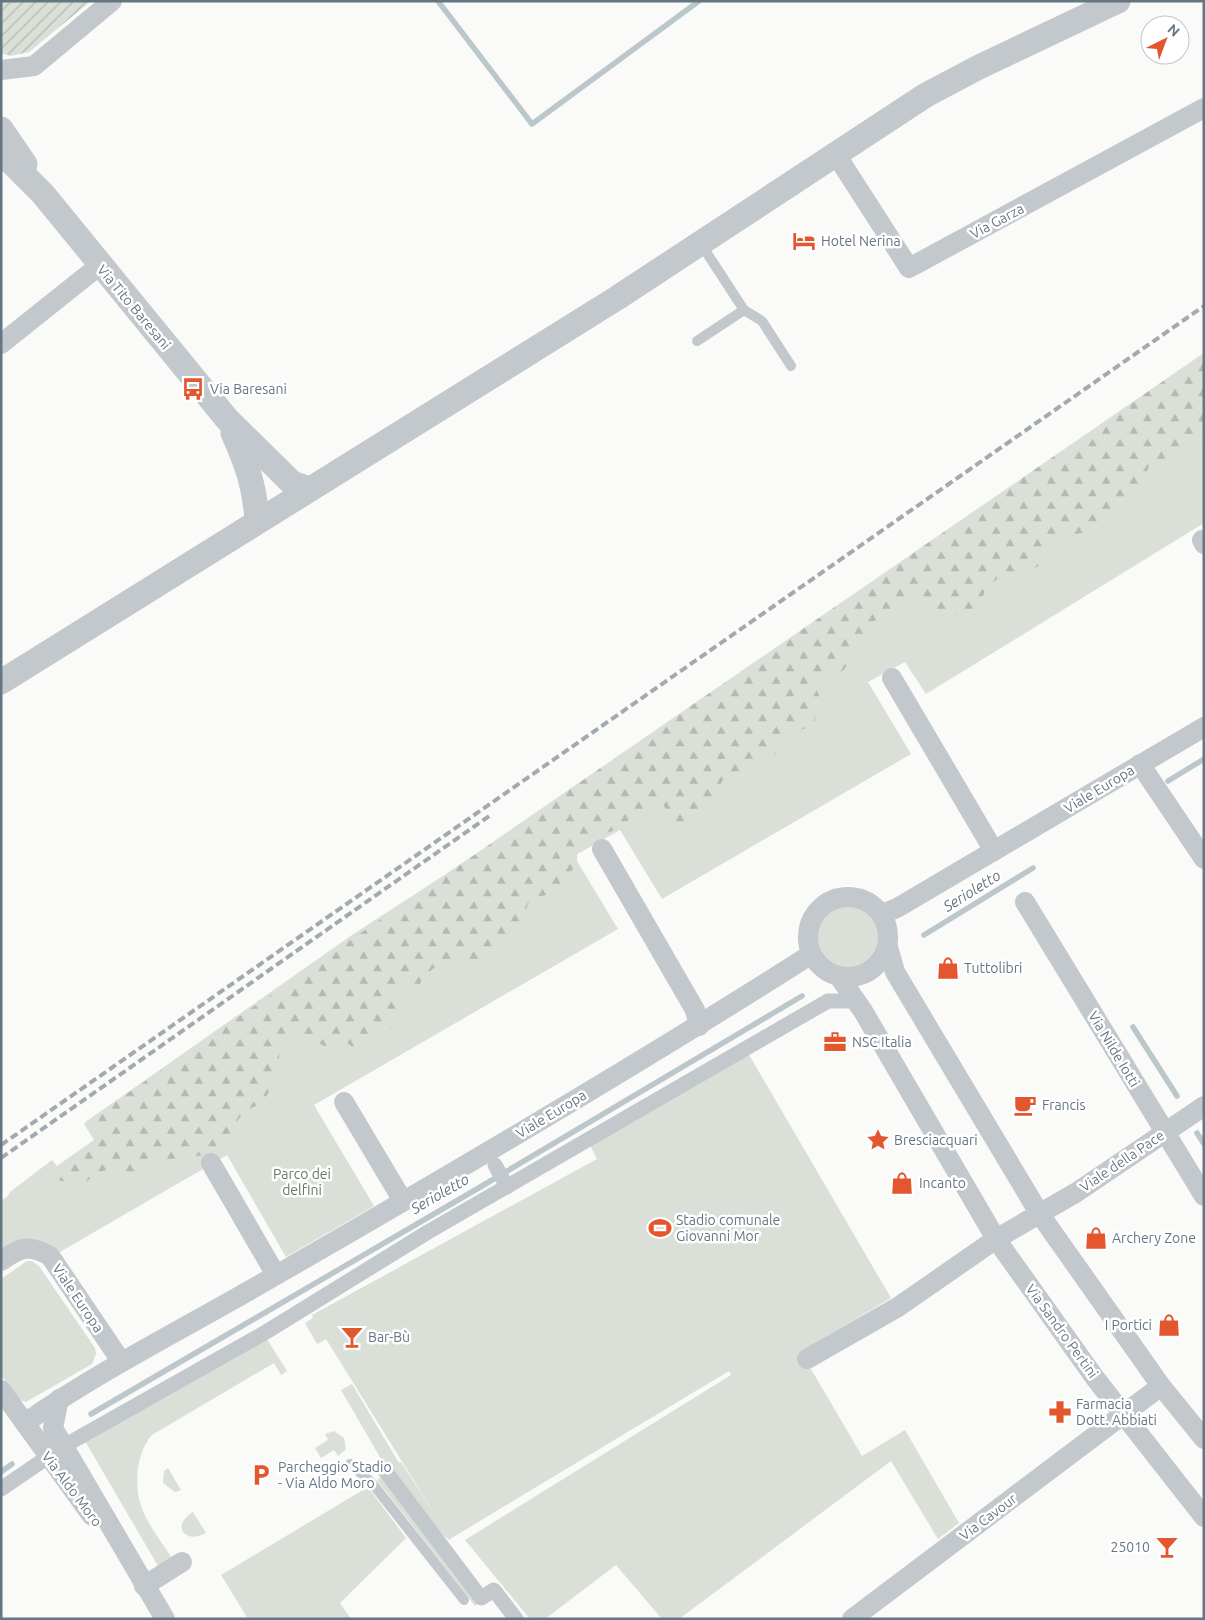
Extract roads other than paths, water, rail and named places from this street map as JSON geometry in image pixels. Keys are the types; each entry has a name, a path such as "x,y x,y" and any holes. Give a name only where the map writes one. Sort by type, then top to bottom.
{"street":[{"path":"1,70 34,66 112,1"},
{"path":"1,682 701,244 835,153 935,90 1118,1"},
{"name":"Via Garza","path":"835,153 910,268 1204,108"},
{"name":"Via Tito Baresani","path":"1,129 15,147 43,194"},
{"name":"Via Tito Baresani","path":"1,152 43,194 227,419 292,483 310,489"},
{"path":"1,344 100,265"},
{"name":"Via Tito Baresani","path":"227,419 246,462 255,493 257,521"},
{"path":"892,678 994,851"},
{"name":"Viale Europa","path":"882,914 897,908 1204,727"},
{"path":"1140,764 1204,859"},
{"path":"602,849 695,1010 699,1026"},
{"path":"888,947 878,966 861,976 840,978 823,970 810,955 806,935 813,915 829,900 848,896 867,901 882,914 888,930 888,947 895,972 1039,1213 1161,1386 1204,1440"},
{"name":"Via Nilde Iotti","path":"1025,902 1204,1196"},
{"name":"Viale Europa","path":"24,1423 121,1361 276,1276 699,1026 810,955"},
{"name":"Via Sandro Pertini","path":"840,978 857,1001 996,1239 1124,1415 1204,1517"},
{"path":"1,1489 64,1446 266,1332 500,1175 828,1001 857,1001"},
{"path":"344,1102 403,1201"},
{"name":"Viale della Pace","path":"1039,1213 1077,1192 1204,1106"},
{"path":"211,1163 276,1276"},
{"path":"807,1360 898,1307 996,1239 1039,1213"},
{"name":"Viale Europa","path":"1,1261 16,1250 35,1248 50,1256 121,1361"},
{"name":"Via Cavour","path":"852,1619 1161,1386"},
{"name":"Via Aldo Moro","path":"1,1390 144,1586"},
{"name":"Via Aldo Moro","path":"60,1399 54,1428 144,1586 165,1619"},
{"path":"383,1468 481,1598 494,1590 516,1619"},
{"path":"144,1586 182,1562"}],"lane":[{"path":"701,244 744,310 762,321 791,366"},
{"path":"697,341 744,310"},
{"path":"350,1464 372,1483 464,1600"}],"waterway":[{"path":"438,1 532,124 699,1"},
{"path":"1168,781 1204,759"},
{"name":"Serioletto","path":"924,935 1033,868"},
{"name":"Serioletto","path":"91,1414 482,1186 802,996"},
{"name":"Serioletto","path":"1133,1027 1177,1096"},
{"name":"Serioletto","path":"1197,1133 1204,1144"},
{"name":"Serioletto","path":"1,1472 12,1464"}],"railway":[{"path":"1,1145 1204,306"},
{"path":"1,1158 492,814"}],"place":[{"name":"Hotel Nerina","path":"804,241"},
{"name":"Via Baresani","path":"193,389"},
{"name":"Tuttolibri","path":"948,968"},
{"name":"NSC Italia","path":"835,1042"},
{"name":"Francis","path":"1025,1105"},
{"name":"Bresciacquari","path":"878,1140"},
{"name":"Incanto","path":"902,1183"},
{"name":"Stadio comunale Giovanni Mor","path":"660,1228"},
{"name":"Archery Zone","path":"1096,1238"},
{"name":"I Portici","path":"1169,1325"},
{"name":"Bar-Bù","path":"352,1337"},
{"name":"Farmacia Dott. Abbiati","path":"1060,1412"},
{"name":"Parcheggio Stadio - Via Aldo Moro","path":"261,1475"},
{"name":"25010","path":"1167,1547"}],"park label":[{"name":"Parco dei delfini","path":"302,1182"}]}
